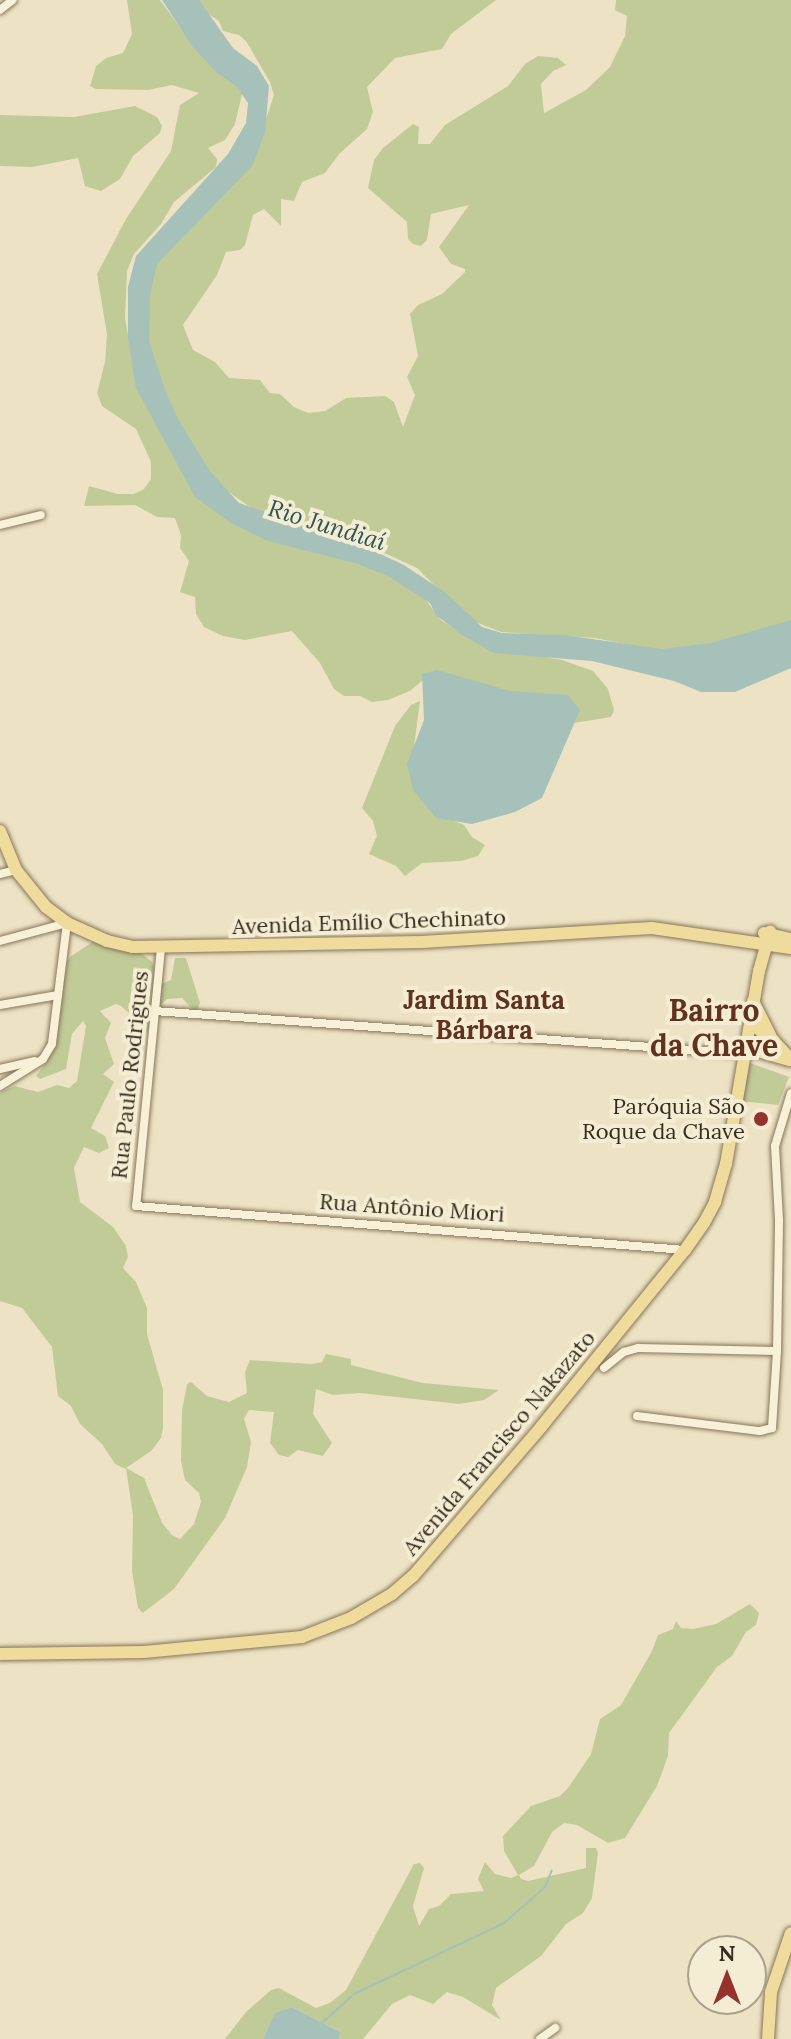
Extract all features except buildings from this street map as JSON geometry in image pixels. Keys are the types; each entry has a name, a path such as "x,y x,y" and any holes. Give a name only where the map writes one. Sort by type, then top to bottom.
{"main road":[{"name":"Avenida Emílio Chechinato","path":"0,831 16,870 46,907 67,923 107,941 161,948 458,941 652,928 742,941 767,938 791,948"},
{"path":"767,938 791,939"},
{"name":"Avenida Francisco Nakazato","path":"0,1654 144,1652 302,1637 327,1630 392,1594 442,1546 685,1250 715,1202 726,1164 753,1001 767,938"},
{"path":"753,1001 773,1040"},
{"path":"750,1023 773,1040 791,1061"},
{"path":"746,1051 791,1061"},
{"path":"768,2039 771,1992 791,1933"}],"street":[{"path":"0,10 13,0"},
{"path":"0,525 41,515"},
{"path":"0,874 16,870"},
{"path":"0,941 67,923 52,1044 43,1059 0,1086"},
{"name":"Rua Paulo Rodrigues","path":"136,1206 161,948"},
{"path":"0,1005 58,995"},
{"path":"154,1011 746,1051"},
{"path":"0,1069 43,1059"},
{"path":"637,1416 760,1431 772,1428 777,1351 779,1220 775,1146 791,1093"},
{"name":"Rua Antônio Miori","path":"136,1206 685,1250"},
{"path":"604,1368 624,1352 638,1348 777,1351"},
{"path":"540,2039 555,2028"}],"green space":[{"path":"127,0 160,0 195,48 244,86 235,124 225,140 208,148 217,159 216,167 174,202 161,224 134,254 127,271 125,318 136,380 192,483 413,583 441,620 473,641 498,649 562,660 593,671 608,689 614,710 611,717 574,723 430,674 410,691 388,700 372,702 360,696 344,696 334,689 320,663 292,631 245,640 223,636 204,627 196,614 195,597 180,592 189,561 180,548 181,535 175,518 157,517 135,505 84,506 89,486 118,494 134,494 144,489 151,479 151,462 136,429 102,406 97,393 105,362 107,334 97,274 126,219 171,151 180,105 199,93 172,85 148,90 96,89 90,86 96,66 106,58 123,53 132,34"},
{"path":"196,0 496,0 451,34 442,49 395,58 367,87 373,112 367,129 339,154 325,173 302,182 294,201 281,199 281,226 264,209 253,215 245,245 240,250 226,252 217,275 183,325 193,350 215,362 229,378 260,380 270,393 280,394 294,407 308,413 325,411 346,398 385,396 394,402 403,427 415,395 407,377 418,356 410,314 418,305 442,294 465,272 465,269 451,264 439,247 469,205 431,214 427,240 421,246 413,244 408,239 407,222 368,188 374,160 383,148 413,124 419,127 418,144 430,144 445,125 508,86 525,64 538,56 558,58 566,65 553,71 541,84 544,113 586,90 610,67 625,36 627,16 615,10 616,0 791,0 791,624 715,651 655,650 595,638 501,632 468,619 417,568 352,538 257,512 226,490 187,444 150,370 142,275 263,128 274,95 270,82 246,41 239,35 223,31 219,21 201,9"},
{"path":"135,106 157,117 162,126 160,133 133,156 120,179 101,191 85,186 78,158 32,167 0,166 0,115 74,117"},
{"path":"420,701 412,762 437,814 464,825 472,837 485,845 478,856 461,861 422,863 405,876 396,866 369,854 377,836 373,821 362,808 395,726 411,705"},
{"path":"94,941 141,953 152,962 161,984 171,980 175,958 186,958 200,1003 196,1013 182,998 167,999 157,1008 145,1036 139,1022 121,1006 116,1004 100,1011 111,1023 105,1038 114,1064 103,1074 114,1082 91,1128 105,1136 109,1148 99,1153 84,1147 74,1168 80,1202 113,1227 126,1246 128,1257 123,1268 136,1282 147,1308 147,1334 163,1390 163,1428 161,1438 151,1451 126,1468 144,1478 162,1523 172,1535 180,1539 194,1524 201,1502 199,1493 185,1480 181,1461 182,1410 187,1384 191,1382 207,1396 229,1402 247,1393 245,1372 250,1360 312,1364 322,1362 326,1354 351,1359 351,1365 423,1383 499,1390 484,1400 459,1404 360,1393 333,1395 316,1389 313,1414 332,1443 323,1456 298,1450 288,1457 279,1455 270,1443 274,1412 249,1410 244,1419 251,1442 247,1467 225,1518 174,1589 143,1613 138,1608 132,1571 133,1515 126,1469 115,1464 102,1444 80,1424 71,1406 58,1396 52,1347 22,1308 0,1301 0,1092 15,1086 38,1092 57,1085 69,1088 77,1081 86,1026 83,1021 72,1034 66,1069 40,1079 36,1076 47,1061 57,1035 59,974 70,957"},
{"path":"750,1063 789,1077 778,1105 740,1101"},
{"path":"750,1604 759,1613 756,1625 746,1632 732,1656 717,1667 669,1733 668,1756 657,1786 625,1838 608,1843 577,1825 564,1823 552,1832 534,1866 519,1875 528,1881 586,1868 586,1848 596,1848 598,1853 592,1898 583,1913 566,1924 541,1956 496,1988 492,2005 501,2020 463,1997 447,1992 433,2004 410,1995 392,2004 363,2039 339,2039 340,2032 292,2007 275,2014 263,2039 225,2039 246,2012 271,1990 279,1988 316,2008 330,2003 346,1990 414,1864 420,1863 424,1868 413,1906 419,1926 429,1909 439,1906 451,1894 484,1891 478,1879 485,1862 495,1874 511,1878 518,1875 504,1851 503,1836 531,1806 560,1796 568,1788 591,1754 600,1719 621,1705 658,1635 673,1629 676,1621 681,1628 693,1629 716,1624"}],"water":[{"path":"162,0 199,0 233,48 257,66 269,86 265,133 252,166 157,264 150,295 149,341 167,395 210,471 239,503 361,545 404,565 446,593 482,627 502,633 564,635 662,649 711,643 791,620 791,668 735,692 701,692 674,681 592,661 494,653 462,635 436,615 430,603 388,576 358,564 268,541 231,523 195,497 136,388 128,338 128,287 136,256 228,154 246,123 248,103 236,86 216,72 192,46"},
{"path":"437,670 510,691 568,695 580,710 542,798 515,812 472,824 436,818 413,790 407,764 424,720 422,674"},
{"path":"292,2007 340,2032 339,2039 263,2039 275,2013"}],"waterway":[{"path":"322,2023 354,1994 504,1923 545,1887 552,1870"}],"place":[{"name":"Paróquia São Roque da Chave","path":"761,1119"}],"district":[{"name":"Jardim Santa Bárbara","path":"484,1015"},
{"name":"Bairro da Chave","path":"714,1027"}],"water label":[{"name":"Rio Jundiaí","path":"327,525"}]}
